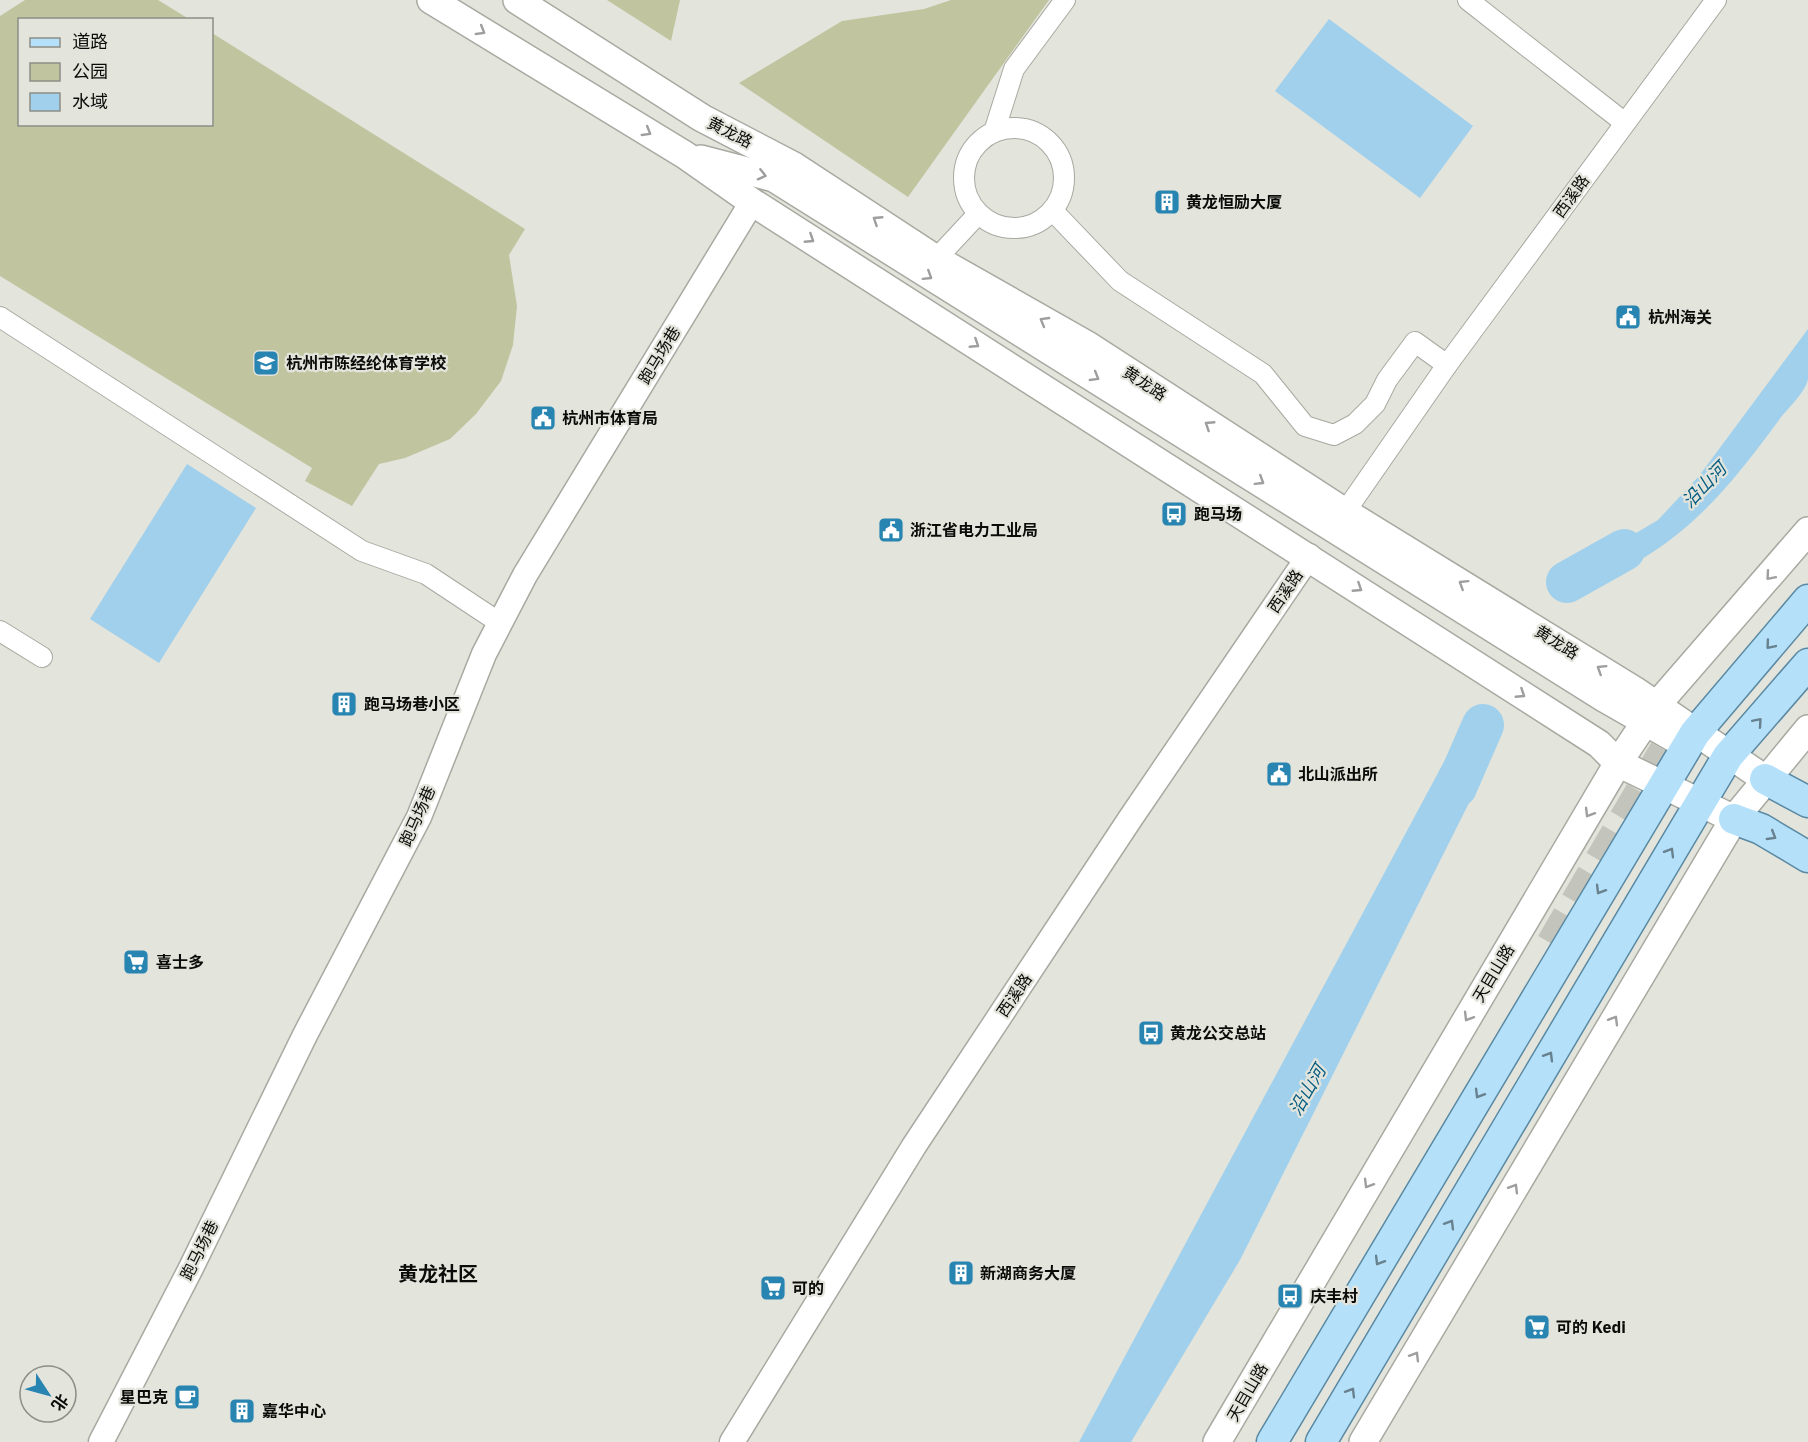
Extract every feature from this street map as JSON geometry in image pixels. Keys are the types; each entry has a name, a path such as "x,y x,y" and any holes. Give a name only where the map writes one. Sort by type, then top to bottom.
{"main road":[{"path":"431,0 685,156 753,202 1309,556 1599,744 1618,763 1699,803 1761,829 1808,857"},
{"name":"黄龙路","path":"517,0 702,118 794,166 936,259 1089,346 1345,512 1615,678 1650,715 1691,739 1728,756 1765,779"},
{"path":"685,156 774,178 1650,715"},
{"name":"天目山路","path":"1217,1442 1618,763 1650,715 1808,531"},
{"path":"1272,1442 1691,739 1808,600"},
{"path":"1321,1442 1728,756 1808,664"},
{"path":"1363,1442 1734,819 1808,729"},
{"path":"1765,779 1808,802"}],"street":[{"path":"994,132 1014,69 1065,0"},
{"path":"1468,0 1625,123"},
{"name":"西溪路","path":"1345,512 1447,365 1716,0"},
{"path":"1010,128 1027,129 1042,136 1054,147 1062,162 1065,179 1062,196 1053,211 1040,222 1016,229 991,224 978,214 968,201 963,185 964,169 970,153 980,140 994,132 1010,128"},
{"name":"跑马场巷","path":"101,1442 190,1270 305,1035 419,817 484,654 525,575 753,202"},
{"path":"1053,211 1120,281 1263,374 1305,426 1334,435 1355,424 1375,404 1387,380 1415,342 1447,365"},
{"path":"936,259 978,214"},
{"path":"0,317 362,551 426,574 500,623"},
{"name":"西溪路","path":"732,1442 914,1146 1130,819 1309,556"},
{"path":"0,632 42,657"}],"green space":[{"path":"25,0 158,0 187,18 18,18 18,126 213,126 213,34 525,229 509,255 517,306 513,345 501,381 476,414 450,439 405,458 379,464 352,506 305,481 312,468 0,276 0,16"},
{"path":"607,0 680,0 671,41"},
{"path":"951,0 1049,0 908,197 739,83 842,21 924,9"}],"water":[{"path":"1329,19 1473,126 1420,198 1275,91"},
{"path":"1808,329 1807,384 1718,496 1697,518 1649,555 1589,585 1575,578 1580,566 1658,520 1699,476"},
{"path":"187,464 256,508 159,663 90,619"},
{"path":"1463,733 1478,733 1488,746 1488,765 1240,1260 1131,1442 1079,1442 1453,745"}],"waterway":[{"name":"沿山河","path":"1567,582 1624,550"},
{"name":"沿山河","path":"1456,787 1483,725"}],"tunnel":[{"path":"1552,944 1673,737 1691,716"}],"place":[{"name":"黄龙恒励大厦","path":"1167,202"},
{"name":"杭州海关","path":"1628,317"},
{"name":"杭州市陈经纶体育学校","path":"266,363"},
{"name":"杭州市体育局","path":"543,418"},
{"name":"跑马场","path":"1174,514"},
{"name":"浙江省电力工业局","path":"891,530"},
{"name":"跑马场巷小区","path":"344,704"},
{"name":"北山派出所","path":"1279,774"},
{"name":"喜士多","path":"136,962"},
{"name":"黄龙公交总站","path":"1151,1033"},
{"name":"新湖商务大厦","path":"961,1273"},
{"name":"可的","path":"773,1288"},
{"name":"庆丰村","path":"1290,1296"},
{"name":"可的 Kedi","path":"1537,1327"},
{"name":"星巴克","path":"187,1397"},
{"name":"嘉华中心","path":"242,1411"}],"district":[{"name":"黄龙社区","path":"438,1273"}]}
